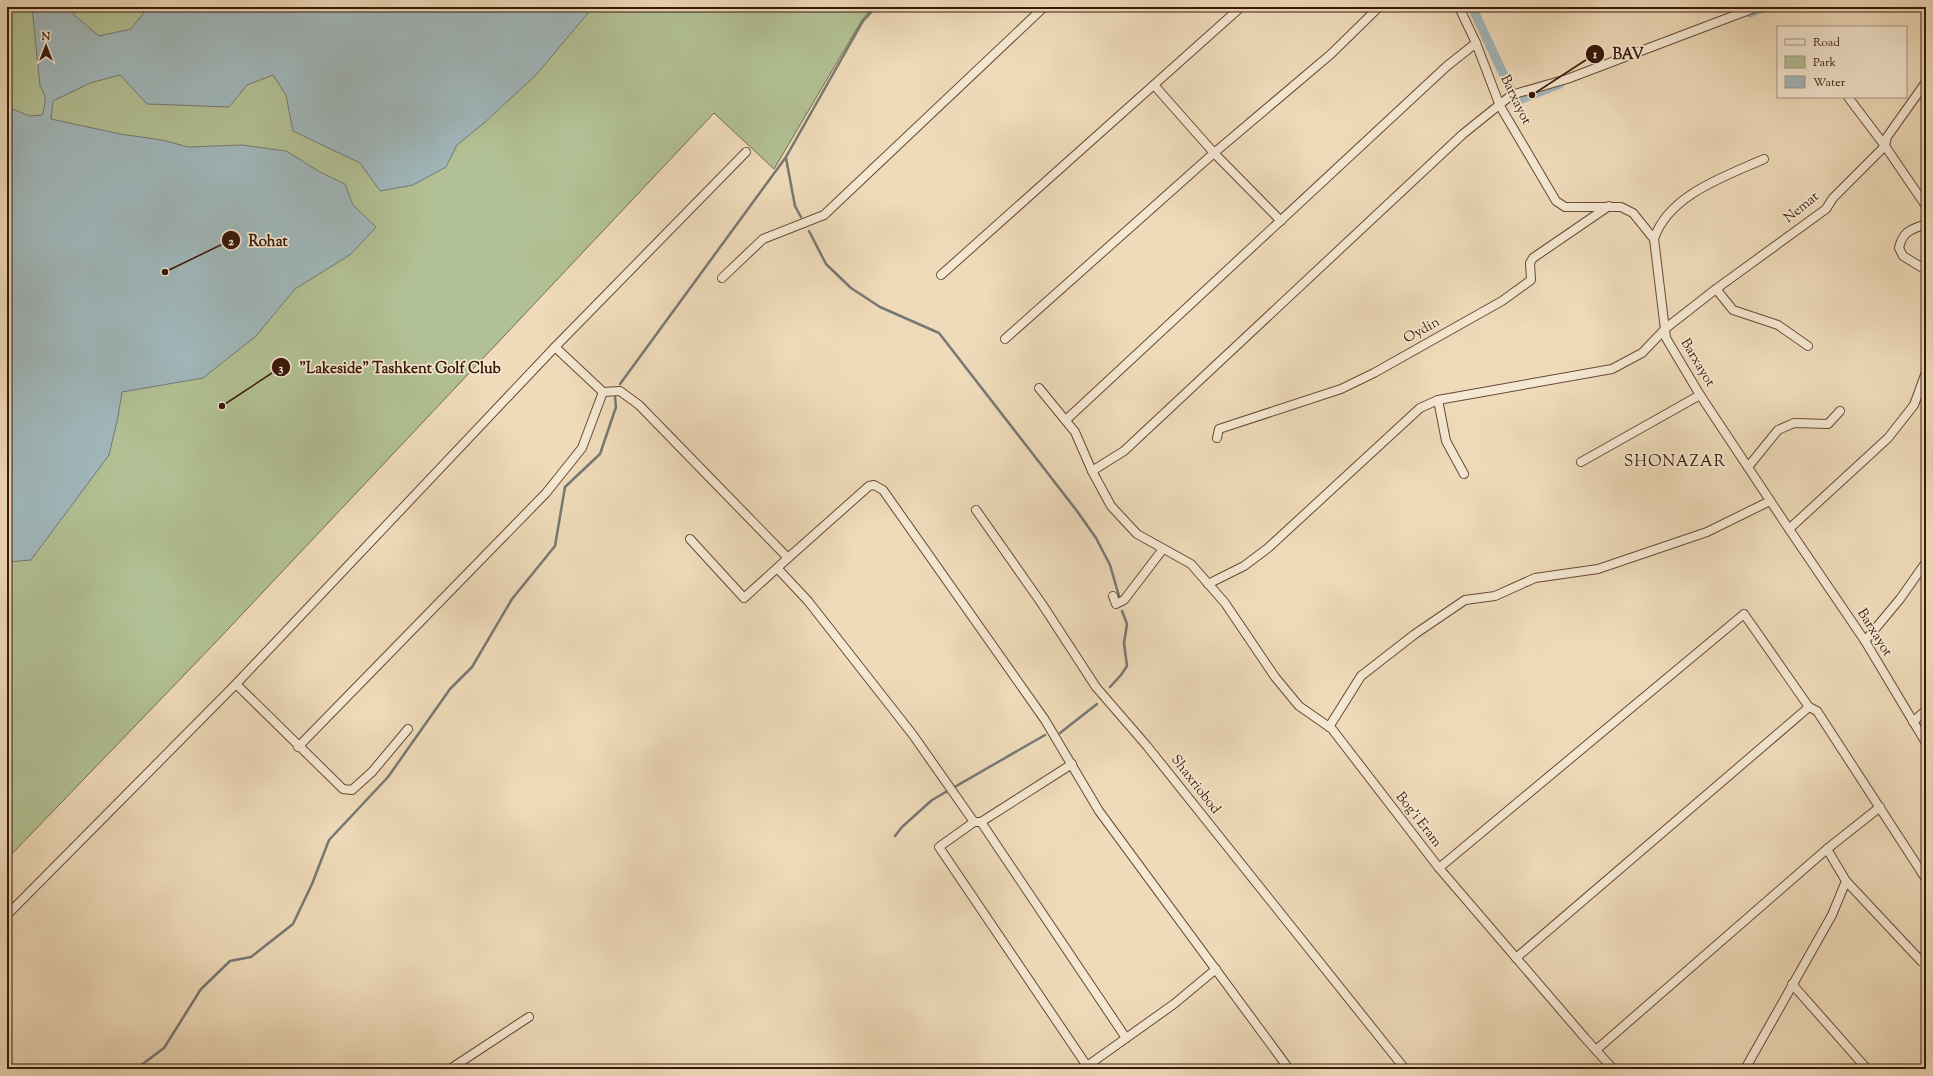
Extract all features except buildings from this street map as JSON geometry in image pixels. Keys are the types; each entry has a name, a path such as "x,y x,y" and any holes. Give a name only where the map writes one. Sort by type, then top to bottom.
{"street":[{"path":"722,278 763,239 824,215 1044,7"},
{"path":"942,275 1241,7"},
{"path":"1005,339 1214,153 1330,54 1379,7"},
{"name":"Barxayot","path":"1459,7 1476,42 1500,106 1556,201 1565,207 1621,207 1633,213 1654,239 1666,328 1666,338 1700,395 1788,529 1865,641 1926,743"},
{"path":"1092,471 1124,452 1463,134 1500,106 1509,97 1568,79 1757,7"},
{"path":"1067,419 1476,42"},
{"name":"Nemat","path":"1208,584 1244,566 1268,548 1420,408 1438,400 1612,368 1642,353 1666,328 1826,208 1833,198 1885,146 1888,137 1926,82"},
{"path":"1154,85 1214,153 1281,221"},
{"path":"1849,98 1885,146 1926,206"},
{"path":"7,915 236,684 555,347 746,152"},
{"path":"1654,239 1657,230 1666,216 1697,190 1764,159"},
{"name":"Oydin","path":"1217,438 1219,429 1341,390 1502,301 1531,280 1530,263 1533,258 1610,206"},
{"path":"1926,224 1907,232 1902,237 1899,248 1904,256 1926,270"},
{"path":"1716,289 1733,310 1778,324 1808,346"},
{"path":"555,347 603,392 620,391 639,405 788,558"},
{"path":"1788,529 1888,438 1914,405 1923,389 1926,372"},
{"name":"Bog'i Eram","path":"1039,388 1067,419 1078,438 1092,471 1111,506 1137,534 1191,564 1225,603 1275,677 1299,706 1329,727 1439,868 1613,1069"},
{"path":"298,747 546,493 582,448 603,392"},
{"path":"1581,462 1700,395"},
{"path":"1438,400 1446,441 1464,474"},
{"path":"1748,468 1778,430 1794,423 1828,424 1840,411"},
{"path":"690,539 744,598 869,486 874,484 880,487 941,570 1045,720 1099,811 1190,937 1216,969 1289,1069"},
{"path":"1329,727 1361,676 1415,634 1465,600 1495,596 1535,578 1598,569 1707,532 1770,501"},
{"name":"Shaxriobod","path":"976,510 1042,604 1096,687 1147,746 1405,1069"},
{"path":"1113,596 1116,604 1124,600 1164,549"},
{"path":"1865,641 1900,599 1926,562"},
{"path":"778,569 808,600 948,782 955,794 978,822 1126,1038"},
{"path":"1439,868 1744,614 1809,707 1817,711 1926,879"},
{"path":"236,684 298,747 343,789 348,791 352,790 372,772 408,729"},
{"path":"1516,958 1809,707"},
{"path":"1913,722 1926,710"},
{"path":"1072,764 939,847 1087,1066 1174,1004 1216,969"},
{"path":"1596,1050 1827,849 1880,807"},
{"path":"1827,849 1846,881 1921,961"},
{"path":"1745,1069 1832,915 1846,881"},
{"path":"1792,984 1867,1069"},
{"path":"450,1069 529,1017"}],"green space":[{"path":"7,7 873,7 862,20 774,169 714,113 214,644 7,859"}],"water":[{"path":"32,7 75,7 73,14 99,36 131,29 148,7 593,7 536,75 484,123 457,145 446,167 413,185 380,191 360,163 293,131 286,95 273,75 247,85 229,107 147,104 120,75 90,83 53,101 51,119 120,134 162,140 188,147 242,145 286,151 320,172 345,184 353,205 376,227 351,254 295,289 256,336 203,378 122,392 109,455 31,560 7,562 7,107 30,116 42,115 44,107 45,97 40,86"}],"waterway":[{"path":"620,384 786,157 863,21 876,7"},
{"path":"1472,7 1516,101 1560,84"},
{"path":"1750,13 1765,7"},
{"path":"786,158 795,206 801,217"},
{"path":"809,231 826,264 851,288 880,307 939,333 1077,511 1096,538 1110,565 1119,596"},
{"path":"136,1069 164,1048 201,989 230,961 251,957 293,924 312,884 329,840 388,777 450,689 472,667 512,599 555,546 565,487 600,454 616,407 615,397"},
{"path":"1110,687 1127,666 1124,643 1127,624 1122,611"},
{"path":"1060,733 1097,704"},
{"path":"895,836 902,827 932,800 1045,735"}],"place":[{"name":"BAV","path":"1532,95"},
{"name":"Rohat","path":"165,272"},
{"name":"\"Lakeside\" Tashkent Golf Club","path":"222,406"}],"district":[{"name":"SHONAZAR","path":"1675,462"}]}
